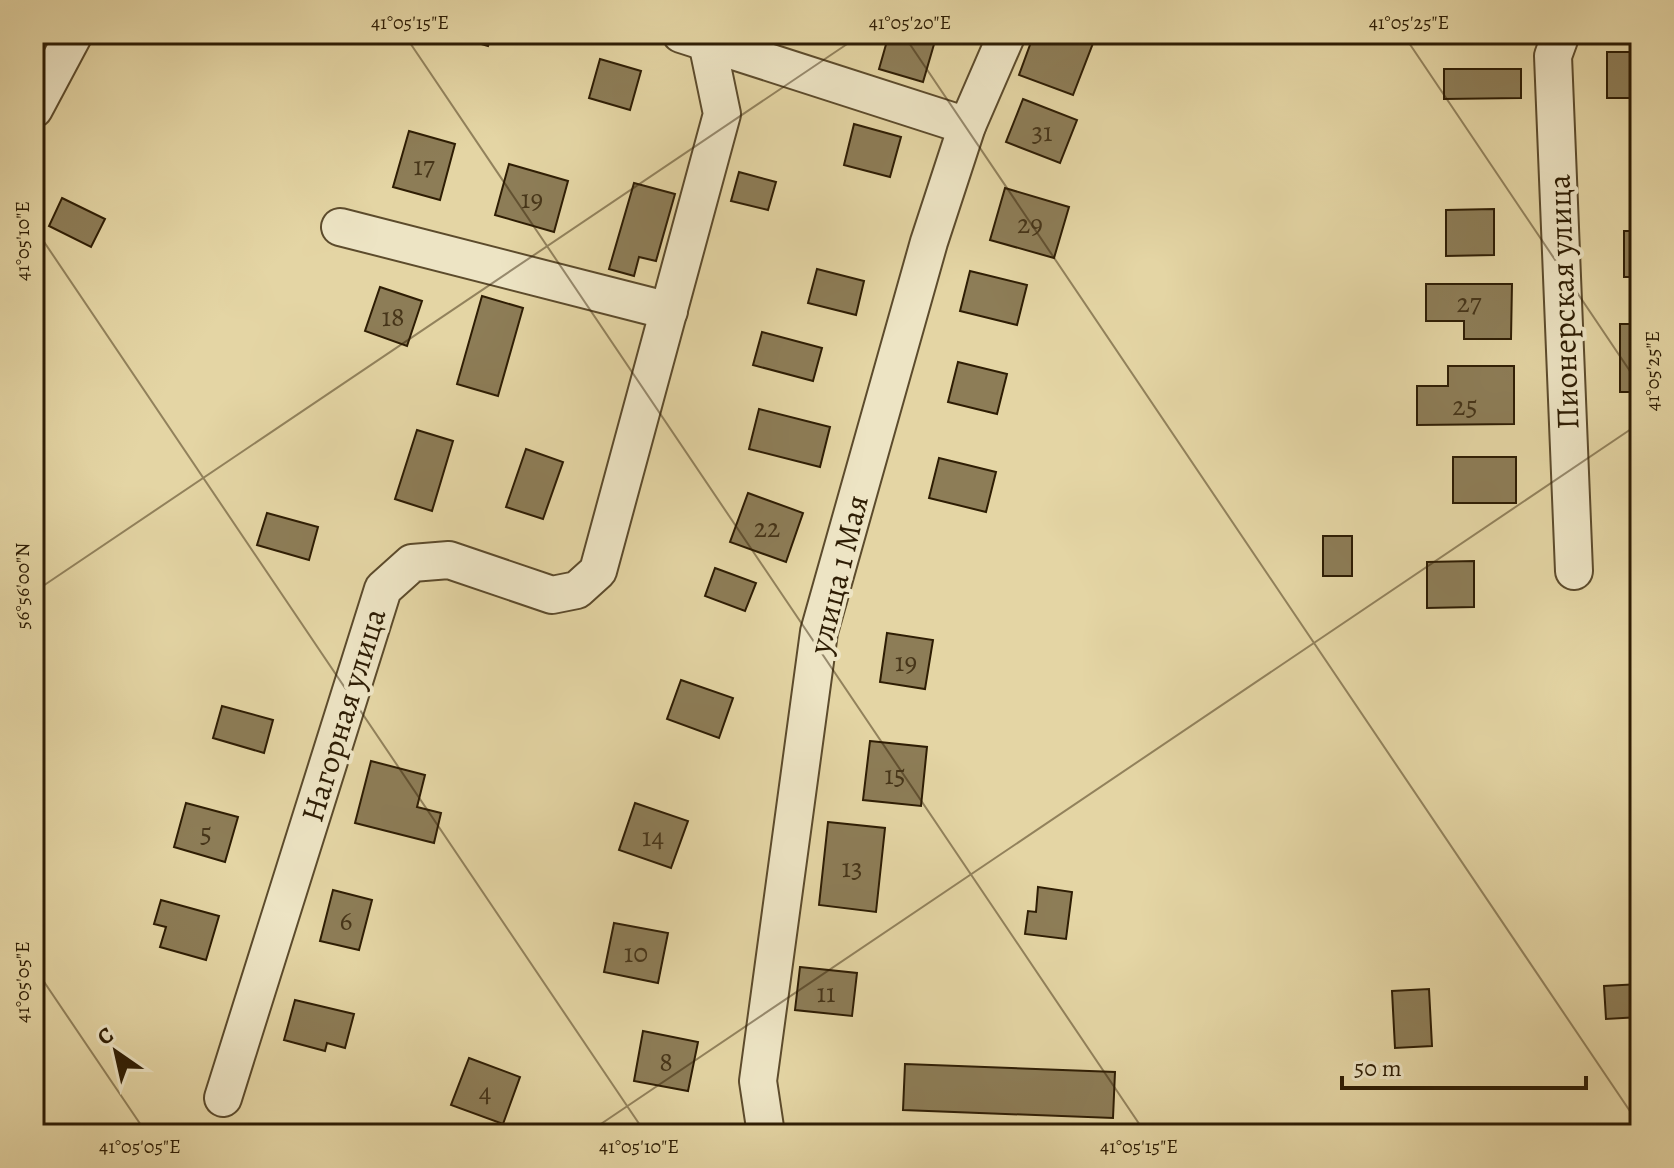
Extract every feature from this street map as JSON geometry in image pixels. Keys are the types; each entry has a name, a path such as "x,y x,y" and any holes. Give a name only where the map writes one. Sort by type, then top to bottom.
{"street":[{"path":"34,109 74,34"},
{"name":"улица 1 Мая","path":"766,1134 758,1081 819,632 925,257 967,126 1007,34"},
{"name":"Пионерская улица","path":"1561,34 1553,56 1574,571"},
{"path":"694,38 967,126"},
{"name":"Нагорная улица","path":"223,1098 383,589 412,563 449,560 552,595 577,590 598,571 722,114 694,38"},
{"path":"340,227 669,311"}],"building":[{"path":"462,34 492,34 488,46 461,38"},
{"path":"889,34 937,34 923,82 879,69"},
{"path":"1034,34 1083,34 1095,38 1073,95 1019,75"},
{"path":"1452,34 1522,34 1522,37 1452,38"},
{"path":"1607,52 1640,52 1640,98 1607,98"},
{"path":"600,59 641,71 630,110 589,98"},
{"path":"1444,69 1521,69 1521,98 1444,99"},
{"path":"1023,99 1077,120 1060,163 1006,142"},
{"path":"854,124 901,137 890,177 844,165"},
{"path":"409,131 455,144 440,200 393,187"},
{"path":"509,164 568,181 554,232 495,215"},
{"path":"739,172 776,182 768,210 731,201"},
{"path":"634,183 675,194 656,261 639,257 634,276 609,269"},
{"path":"1005,188 1069,207 1054,258 990,240"},
{"path":"62,198 105,219 91,247 49,226"},
{"path":"1494,209 1494,255 1446,256 1446,210"},
{"path":"1624,231 1640,231 1640,277 1624,277"},
{"path":"817,269 864,281 856,315 808,303"},
{"path":"970,271 1027,285 1017,325 960,311"},
{"path":"1426,284 1512,284 1511,339 1464,339 1464,321 1426,321"},
{"path":"380,287 422,301 407,346 365,331"},
{"path":"482,296 523,308 498,396 457,384"},
{"path":"1620,324 1640,324 1640,392 1620,392"},
{"path":"762,332 822,348 813,381 753,365"},
{"path":"958,362 1007,374 997,414 948,402"},
{"path":"1448,366 1514,366 1514,424 1417,425 1417,386 1448,386"},
{"path":"759,409 830,427 820,467 749,449"},
{"path":"417,430 453,441 432,511 395,499"},
{"path":"1636,433 1640,433 1640,479 1636,479"},
{"path":"526,449 563,462 543,519 506,507"},
{"path":"1453,457 1516,457 1516,503 1453,503"},
{"path":"939,458 996,472 986,512 929,498"},
{"path":"748,493 803,513 786,562 730,542"},
{"path":"267,513 318,527 309,560 257,545"},
{"path":"1323,536 1352,536 1352,576 1323,576"},
{"path":"1474,561 1474,607 1427,608 1427,562"},
{"path":"715,568 756,583 745,611 705,596"},
{"path":"887,633 933,640 925,689 880,682"},
{"path":"681,680 733,698 719,738 667,719"},
{"path":"222,706 273,720 264,753 213,738"},
{"path":"870,741 927,747 921,806 863,800"},
{"path":"371,761 425,775 417,807 441,813 434,843 355,823"},
{"path":"186,803 238,817 225,862 174,847"},
{"path":"635,803 688,821 671,868 619,850"},
{"path":"828,822 885,828 876,912 819,905"},
{"path":"1038,887 1072,892 1066,939 1025,934 1028,911 1036,912"},
{"path":"333,890 372,900 359,950 320,941"},
{"path":"161,900 219,916 206,960 160,947 166,927 154,924"},
{"path":"614,923 668,933 658,983 604,972"},
{"path":"800,967 857,973 852,1016 795,1010"},
{"path":"1640,984 1640,1017 1606,1019 1604,986"},
{"path":"1429,989 1432,1046 1395,1048 1392,991"},
{"path":"295,1000 354,1014 345,1048 327,1043 325,1051 284,1040"},
{"path":"643,1031 698,1042 688,1091 634,1081"},
{"path":"469,1058 520,1077 503,1124 451,1105"},
{"path":"905,1064 1115,1072 1113,1118 903,1110"}]}
